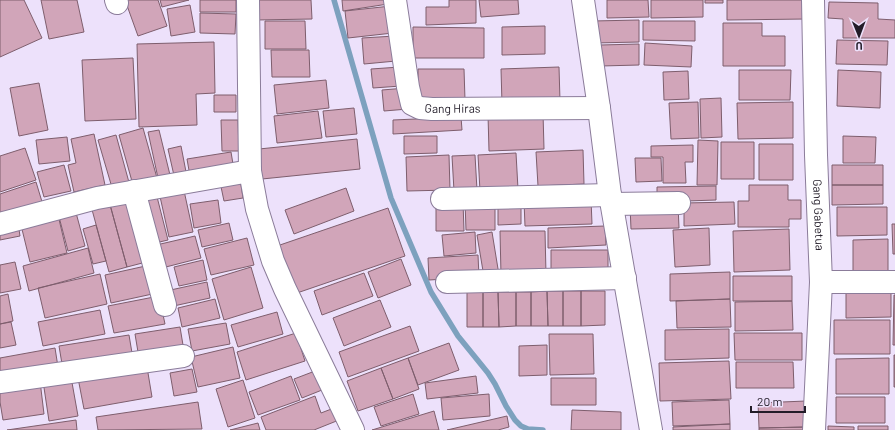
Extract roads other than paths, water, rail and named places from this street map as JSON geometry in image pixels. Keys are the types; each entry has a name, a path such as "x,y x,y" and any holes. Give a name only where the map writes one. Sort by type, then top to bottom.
{"street":[{"path":"248,0 250,171 257,209 273,261 354,430"},
{"name":"Gang Hiras","path":"395,0 408,87 412,104 420,108 432,109 599,108"},
{"path":"583,0 611,199 651,430"},
{"name":"Gang Gabetua","path":"812,0 821,282 814,430"},
{"path":"0,224 97,198 250,171"},
{"path":"134,191 164,306"},
{"path":"442,199 611,199 679,203"},
{"path":"447,282 625,278"},
{"path":"821,282 895,282"},
{"path":"0,382 183,356"}],"waterway":[{"path":"334,0 391,198 431,292 458,336 488,373 515,420 521,426 528,429 543,430"}]}
